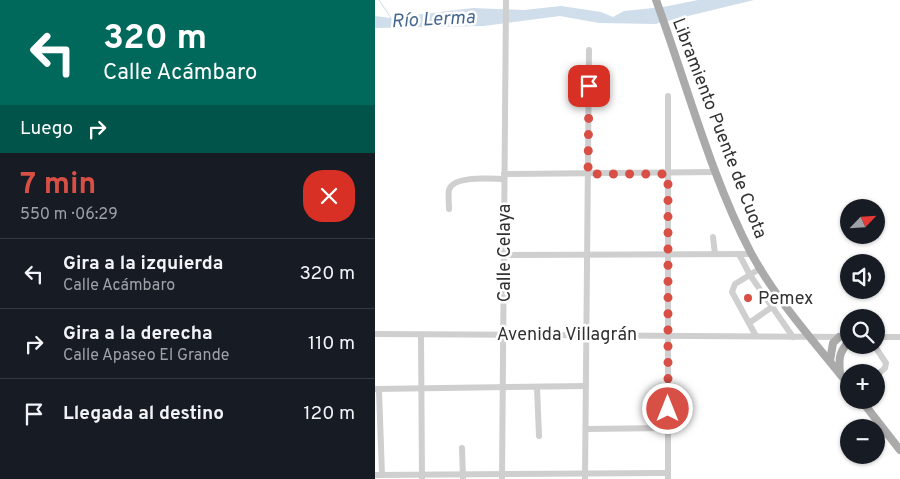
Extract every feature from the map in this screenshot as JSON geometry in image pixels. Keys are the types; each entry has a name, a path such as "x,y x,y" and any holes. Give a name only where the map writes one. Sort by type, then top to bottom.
{"main road":[{"name":"Libramiento Puente de Cuota","path":"656,0 717,172 751,254 780,296 840,373"},
{"path":"830,361 833,343 839,337"},
{"path":"840,354 840,366"},
{"path":"868,409 900,450"}],"street":[{"name":"Calle Celaya","path":"502,476 506,2"},
{"path":"585,476 589,50"},
{"path":"586,386 377,390 378,475 422,477 668,476 668,96"},
{"path":"449,209 449,188 454,182 461,180 504,176 717,172"},
{"path":"713,238 715,254"},
{"path":"504,255 586,253 751,254"},
{"path":"739,254 750,275 793,337"},
{"path":"756,336 732,292 735,284 761,268"},
{"path":"749,323 772,307 780,296"},
{"name":"Avenida Villagrán","path":"375,334 668,334 839,337"},
{"path":"421,335 422,477"},
{"path":"885,337 900,336"},
{"path":"880,354 886,363 885,368"},
{"path":"537,387 539,436"},
{"path":"586,429 668,428"},
{"path":"462,448 463,477"}],"water":[{"name":"Río Lerma","path":"698,0 754,0 655,24 599,23 560,16 484,26 375,28 375,16 390,18 473,8 524,10 561,6 601,12 613,17 624,11 663,7"}],"waterway":[{"name":"Río Lerma","path":"379,0 391,18"}],"place":[{"name":"Pemex","path":"748,298"}],"route":[{"path":"589,86 588,174 668,174 668,409"}]}
